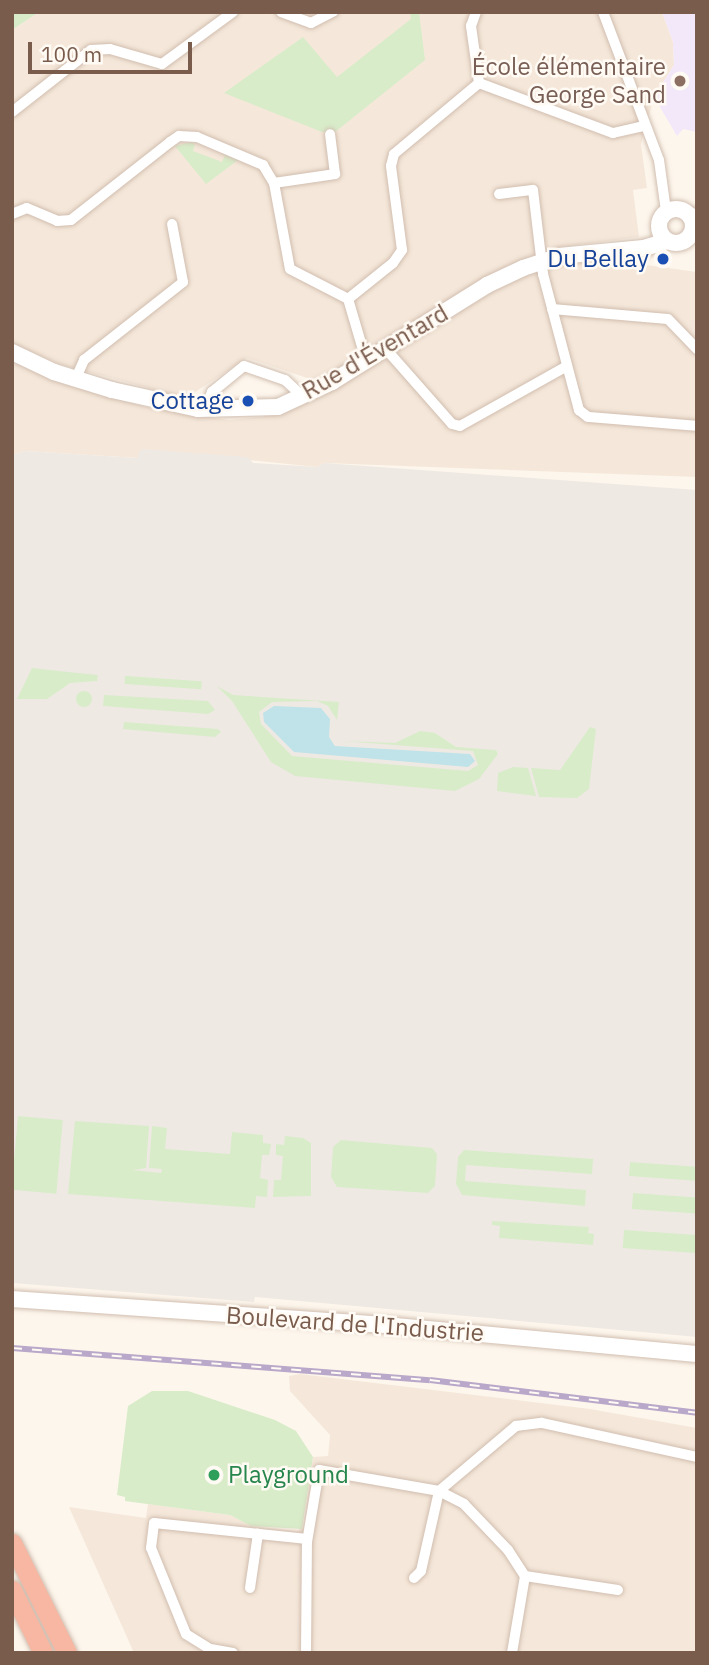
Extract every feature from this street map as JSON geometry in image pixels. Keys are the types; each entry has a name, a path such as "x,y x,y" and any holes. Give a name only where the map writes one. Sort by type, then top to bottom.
{"highway":[{"path":"12,1543 67,1653"},
{"path":"12,1590 43,1653"}],"street":[{"path":"12,112 91,50 110,48 162,64 233,12"},
{"path":"281,12 311,23 333,12"},
{"path":"476,12 471,26 479,83"},
{"path":"603,12 643,126 659,160 666,211 659,221 660,240 693,243 693,215 680,209 666,211"},
{"path":"479,83 613,133 643,126"},
{"path":"348,299 393,263 402,250 391,166 394,154 479,83"},
{"path":"274,183 335,174 330,134"},
{"path":"12,214 27,208 57,221 71,220 179,136 197,137 256,160 274,183 290,269 348,299 366,360"},
{"path":"499,194 533,190 542,261 552,309 565,367 579,410 588,417 697,426"},
{"path":"76,379 84,360 183,282 172,224"},
{"name":"Rue d'Éventard","path":"12,352 76,379 204,410 278,407 366,360 487,285 542,261 660,240"},
{"path":"552,309 668,319 697,349"},
{"path":"385,348 452,424 460,426 565,367"},
{"path":"204,410 212,392 244,366 285,380 302,396"},
{"name":"Boulevard de l'Industrie","path":"12,1299 395,1326 697,1354"},
{"path":"414,1578 421,1570 439,1490 504,1433 532,1423 697,1457"},
{"path":"306,1653 307,1539 319,1470 439,1490 464,1504 508,1550 525,1576 512,1653"},
{"path":"233,1653 210,1648 186,1634 151,1548 153,1524 161,1520 307,1539"},
{"path":"250,1588 258,1534"},
{"path":"525,1576 618,1590"}],"shaded area":[{"path":"39,12 662,12 673,42 674,65 654,97 641,144 647,188 633,190 639,237 560,247 505,267 316,381 247,358 186,398 59,364 12,343 12,30"},
{"name":"École élémentaire George Sand","path":"662,12 697,12 697,132 683,129 677,136 654,97 674,65 673,42"},
{"path":"587,259 588,267 639,264 697,272 697,477 324,463 317,467 141,449 138,458 25,451 12,455 12,362 63,384 153,409 229,420 262,417 323,396 492,292 527,275"},
{"path":"141,449 248,457 253,463 317,467 324,463 697,490 697,1337 255,1297 254,1302 12,1283 12,455 25,451 137,458"},
{"path":"300,1374 590,1409 697,1428 697,1653 134,1653 69,1507 146,1518 148,1504 230,1515 251,1526 297,1531 303,1527 313,1457 328,1456 330,1435 290,1391 289,1376"}],"green space":[{"path":"12,12 39,12 12,30"},
{"path":"410,12 419,12 425,60 335,132 322,132 224,93 303,37 337,77 411,19"},
{"path":"191,142 195,144 193,151 222,162 225,155 238,160 206,184 175,146"},
{"path":"32,668 98,675 97,681 70,683 47,699 17,699"},
{"path":"125,676 202,681 201,689 124,684"},
{"path":"217,686 233,695 339,702 337,720 328,706 317,701 272,702 259,712 261,724 292,756 468,771 478,765 473,751 342,741 395,743 420,731 435,733 456,747 496,750 498,754 479,779 455,791 295,776 271,762 232,701"},
{"path":"81,691 87,691 92,699 90,705 81,707 76,702 76,696"},
{"path":"104,695 208,701 215,710 208,714 103,706"},
{"path":"124,722 218,729 221,732 215,737 123,729"},
{"path":"590,727 596,729 589,789 577,798 539,797 531,768 560,770"},
{"path":"513,767 528,768 536,796 497,791 498,773"},
{"path":"18,1116 63,1120 56,1194 12,1190"},
{"path":"75,1121 149,1126 146,1168 133,1170 161,1173 162,1169 149,1168 152,1126 167,1128 165,1149 230,1154 232,1132 263,1135 263,1143 271,1144 269,1155 262,1155 260,1178 268,1180 267,1197 256,1196 255,1208 68,1194"},
{"path":"285,1136 303,1138 311,1143 311,1196 273,1197 274,1180 281,1180 283,1156 276,1155 276,1144 284,1145"},
{"path":"341,1140 432,1148 437,1154 435,1186 428,1193 337,1187 331,1177 333,1147"},
{"path":"464,1150 593,1159 592,1174 466,1165 465,1181 586,1190 585,1206 462,1195 456,1184 458,1157"},
{"path":"630,1162 697,1167 696,1181 629,1176"},
{"path":"633,1193 697,1197 696,1213 632,1209"},
{"path":"492,1221 589,1227 588,1233 594,1234 593,1245 499,1238 500,1226 492,1225"},
{"path":"624,1230 697,1235 696,1253 623,1248"},
{"name":"Playground","path":"152,1391 188,1391 275,1420 296,1431 313,1457 302,1529 251,1526 230,1515 125,1501 125,1497 117,1495 128,1406"}],"water":[{"path":"274,706 321,708 330,719 329,737 335,746 470,754 475,761 468,767 294,752 264,722 263,713"}],"railway":[{"path":"12,1348 430,1380 697,1413"}],"place":[{"name":"École élémentaire George Sand","path":"680,81"},
{"name":"Du Bellay","path":"663,259"},
{"name":"Cottage","path":"248,401"},
{"name":"Playground","path":"214,1475"}]}
